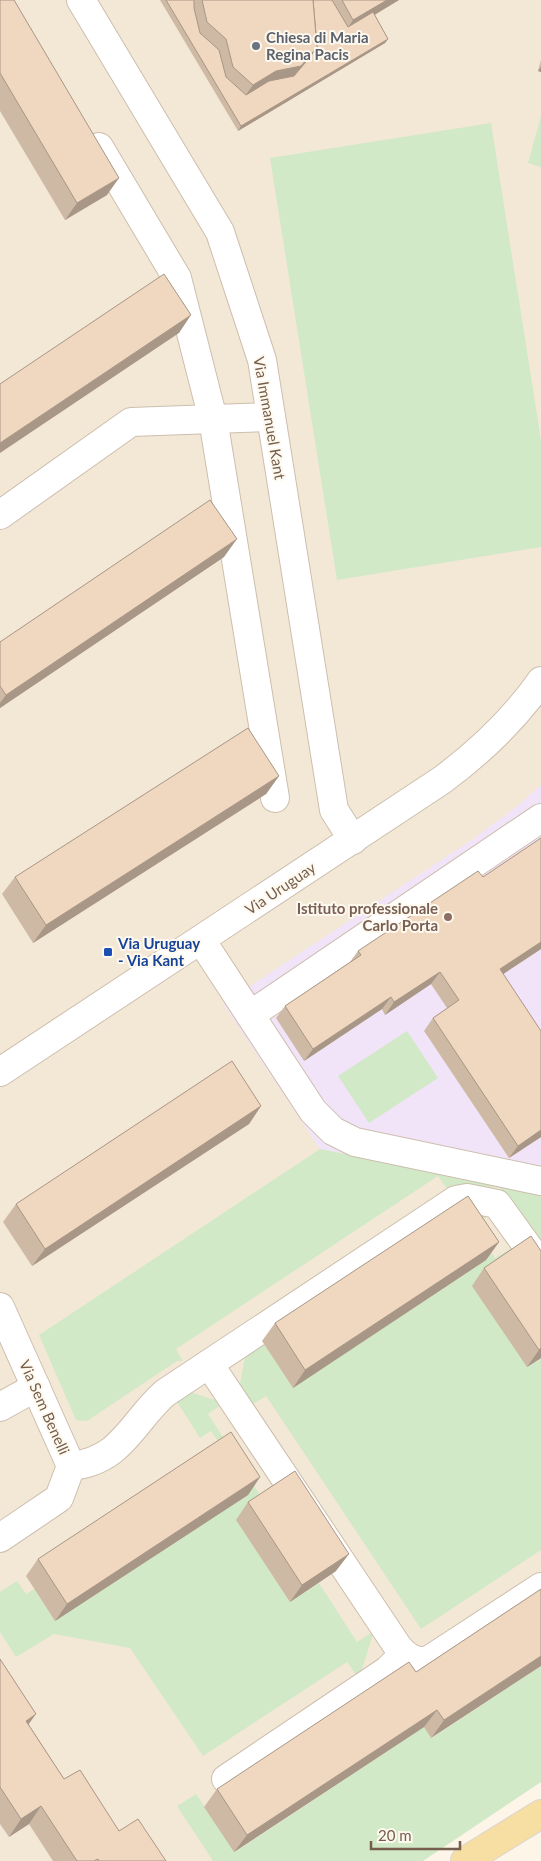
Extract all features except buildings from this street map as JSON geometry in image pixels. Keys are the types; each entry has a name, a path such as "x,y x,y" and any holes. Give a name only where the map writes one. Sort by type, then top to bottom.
{"main road":[{"path":"465,1861 541,1814"}],"street":[{"name":"Via Immanuel Kant","path":"81,0 220,232 262,360 334,810 353,840"},
{"path":"86,126 177,278 213,419 275,798"},
{"path":"0,515 131,422 271,417"},
{"name":"Via Uruguay","path":"0,1072 353,840 470,759 507,725 541,681"},
{"path":"250,1015 541,818"},
{"path":"201,940 313,1111 332,1131 368,1146 541,1181"},
{"path":"72,1466 92,1462 113,1450 129,1437 156,1401 209,1364 461,1199 487,1201 501,1208 541,1265"},
{"name":"Via Sem Benelli","path":"0,1307 72,1466 59,1498 0,1538"},
{"path":"209,1364 404,1654 415,1660 429,1660 541,1587"},
{"path":"0,1407 36,1387"},
{"path":"226,1779 388,1670 404,1654"}],"shaded area":[{"path":"0,0 541,0 541,1684 273,1861 0,1861"},
{"name":"Istituto professionale Carlo Porta","path":"541,785 541,1193 320,1149 223,1004 473,839 516,807"}],"green space":[{"path":"541,116 541,167 528,163"},
{"path":"491,123 541,440 541,547 337,580 270,158"},
{"path":"407,1031 438,1078 369,1123 338,1076"},
{"path":"320,1149 541,1193 541,1250 500,1188 463,1184 450,1193 438,1176 176,1349 183,1361 177,1361 87,1421 76,1420 39,1335"},
{"path":"461,1210 489,1215 474,1226 495,1258 514,1247 541,1358 541,1550 421,1629 266,1396 250,1406 239,1389 246,1352 262,1341 293,1387"},
{"path":"187,1391 224,1403 208,1414 264,1501 290,1602 319,1583 357,1642 374,1631 359,1679 347,1662 203,1756 130,1648 54,1634 16,1657 0,1632 0,1592 17,1581 26,1594 34,1589 55,1621 236,1468 211,1431 200,1438 175,1399"},
{"path":"541,1666 541,1782 423,1861 213,1861 177,1806 196,1794 235,1852 424,1727 432,1738"}],"place":[{"name":"Chiesa di Maria Regina Pacis","path":"256,46"},
{"name":"Istituto professionale Carlo Porta","path":"448,917"},
{"name":"Via Uruguay - Via Kant","path":"108,952"}]}
